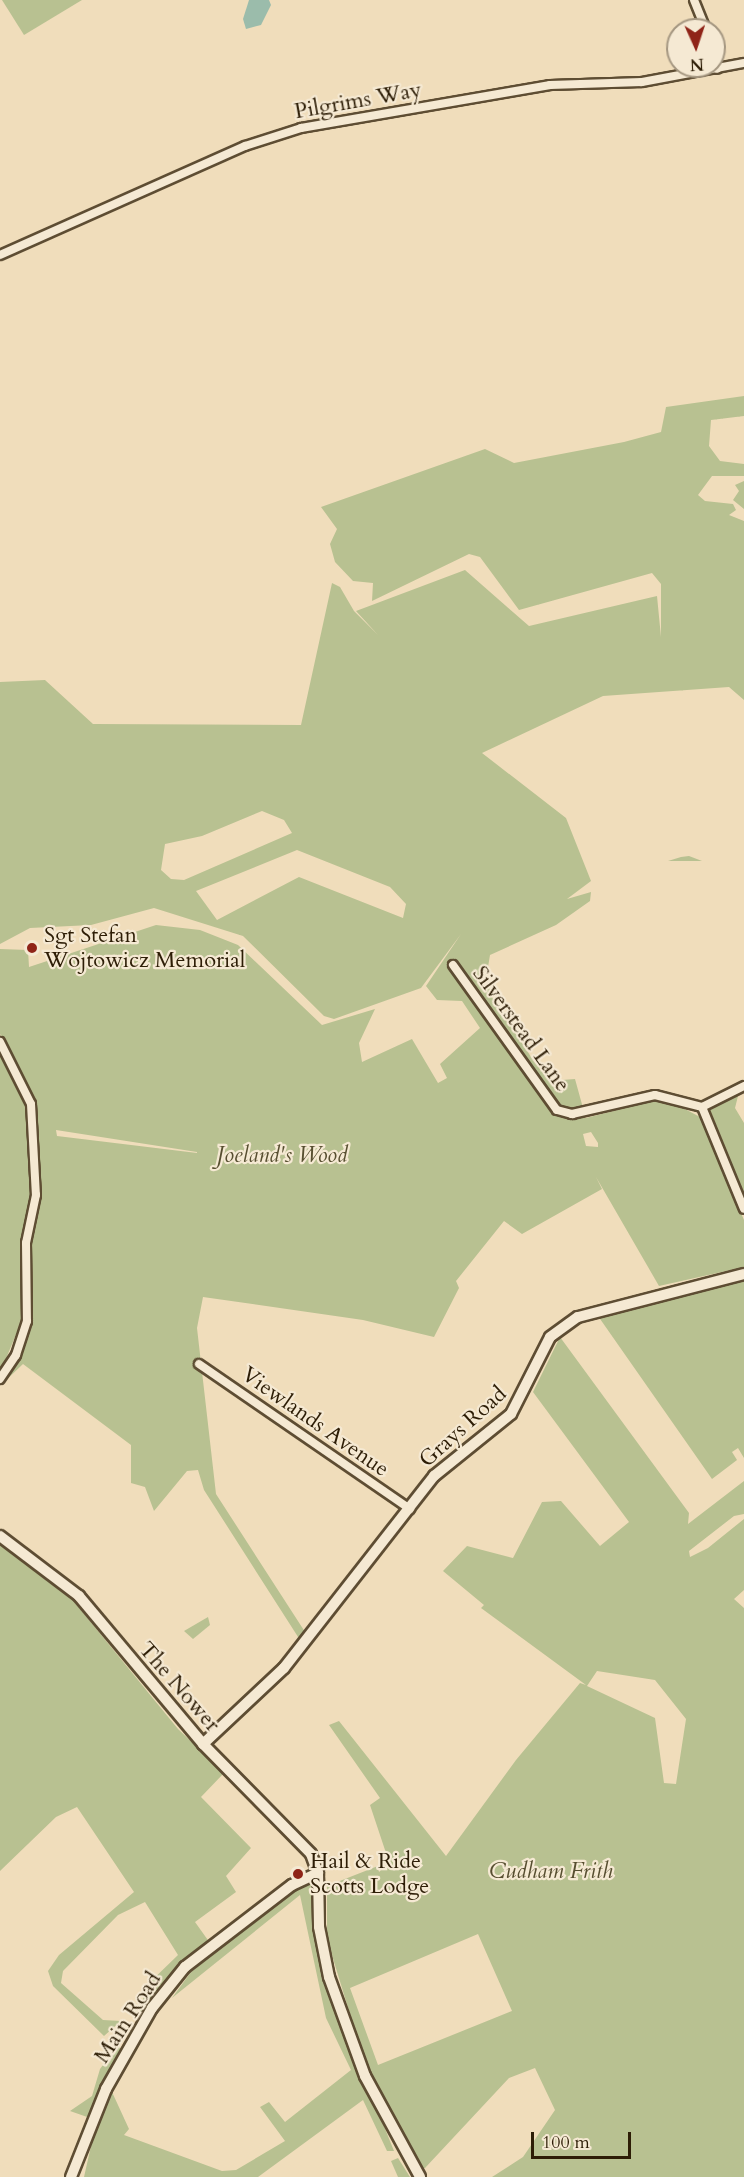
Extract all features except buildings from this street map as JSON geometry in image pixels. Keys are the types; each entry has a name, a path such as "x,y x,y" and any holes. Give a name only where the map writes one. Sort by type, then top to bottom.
{"street":[{"path":"694,0 701,18"},
{"name":"Pilgrims Way","path":"726,67 744,63"},
{"name":"Pilgrims Way","path":"0,255 245,146 301,128 541,86 642,82 666,78"},
{"name":"Silverstead Lane","path":"453,965 557,1110 572,1114 655,1095 702,1107"},
{"path":"0,1042 31,1104 36,1195 26,1243 27,1321 16,1355 0,1379"},
{"path":"744,1086 724,1091 702,1107 744,1209"},
{"name":"Grays Road","path":"203,1744 284,1668 434,1476 511,1414 550,1337 570,1323 670,1289 744,1274"},
{"name":"Viewlands Avenue","path":"199,1364 410,1509"},
{"name":"The Nower","path":"0,1536 80,1596 203,1744 302,1841 318,1873"},
{"path":"318,1873 319,1927 329,1977 365,2076 420,2177"},
{"name":"Main Road","path":"74,2176 106,2089 152,2008 185,1967 292,1885 318,1873"}],"green space":[{"path":"2,0 82,0 24,35"},
{"name":"Joeland's Wood","path":"744,396 744,416 711,420 709,446 720,461 744,464 744,476 712,476 698,495 705,501 733,504 736,510 729,515 744,521 744,700 729,687 603,696 482,753 566,818 591,881 567,899 591,892 590,901 556,925 490,955 487,973 492,997 533,1060 549,1081 575,1079 583,1108 558,1109 450,966 555,1113 586,1118 664,1098 700,1117 744,1220 744,1267 659,1286 596,1177 602,1189 522,1234 504,1221 456,1281 459,1288 434,1337 363,1320 203,1297 197,1328 216,1494 307,1635 300,1640 204,1490 198,1470 187,1471 154,1511 145,1487 131,1483 131,1445 23,1364 0,1386 19,1359 30,1322 30,1245 39,1200 35,1106 0,1034 0,949 28,950 29,967 156,925 200,930 238,945 322,1025 375,1009 359,1043 362,1062 412,1039 438,1083 447,1078 440,1064 480,1028 462,1001 437,1000 426,986 461,934 421,988 334,1019 324,1016 243,936 154,908 91,925 30,928 0,944 0,682 45,680 93,724 301,725 332,583 340,587 354,611 378,635 356,611 465,570 529,626 657,596 661,637 661,584 652,573 519,610 480,557 469,554 372,601 373,583 353,581 335,562 330,544 337,529 321,507 485,449 514,463 624,442 661,432 666,407","holes":["262,811 284,820 292,833 184,880 171,879 161,870 165,844 202,836","297,850 390,887 406,904 403,918 299,877 217,920 196,891","56,1130 197,1153 57,1136","591,1132 598,1147 586,1146 583,1134"]},
{"path":"744,481 744,509 733,500 739,491 735,485"},
{"path":"689,856 702,861 668,861 681,857"},
{"path":"0,1051 27,1105 31,1194 23,1243 22,1320 0,1373"},
{"path":"738,1096 735,1108 744,1123 744,1194 710,1110 721,1099"},
{"path":"744,1279 744,1458 738,1448 732,1452 737,1460 712,1479 598,1316"},
{"name":"Cudham Frith","path":"560,1337 689,1513 688,1524 744,1481 744,1514 734,1516 689,1551 690,1557 708,1548 744,1519 744,1590 734,1599 744,1608 744,2177 492,2177 523,2157 555,2110 535,2068 509,2078 425,2168 417,2169 369,2076 327,1939 327,1886 378,1866 379,1872 389,1862 370,1805 380,1798 329,1725 339,1721 446,1856 516,1760 580,1683 586,1685 481,1608 484,1605 443,1571 467,1546 513,1558 542,1502 561,1501 600,1546 629,1522 533,1392","holes":["597,1671 655,1680 686,1719 676,1784 664,1783 655,1718 587,1686","478,1934 512,2011 378,2065 350,1988"]},
{"path":"0,1539 62,1587 178,1729 224,1773 201,1797 251,1848 226,1876 236,1892 195,1922 210,1943 141,2021 129,2014 143,2004 143,1989 178,1955 145,1902 118,1915 63,1971 61,1983 103,2020 121,2021 104,2036 53,1986 48,1971 59,1955 134,1892 77,1807 56,1817 0,1871"},
{"path":"208,1617 210,1625 193,1639 184,1631"},
{"path":"314,1882 328,1987 394,2151 387,2151 363,2100 258,2177 84,2177 96,2124 112,2092 129,2129 124,2135 222,2171 236,2170 285,2141 260,2107 269,2102 285,2122 351,2070 326,2018 300,1895 172,1998 191,1972 301,1884"},
{"path":"117,2046 123,2050 90,2118 70,2111 92,2096 100,2069"},
{"path":"398,2158 410,2177 398,2177 391,2161"}],"shaded area":[{"path":"249,0 269,0 271,5 261,25 246,29 243,19"}],"place":[{"name":"Sgt Stefan Wojtowicz Memorial","path":"32,948"},
{"name":"Hail & Ride Scotts Lodge","path":"298,1874"}]}
